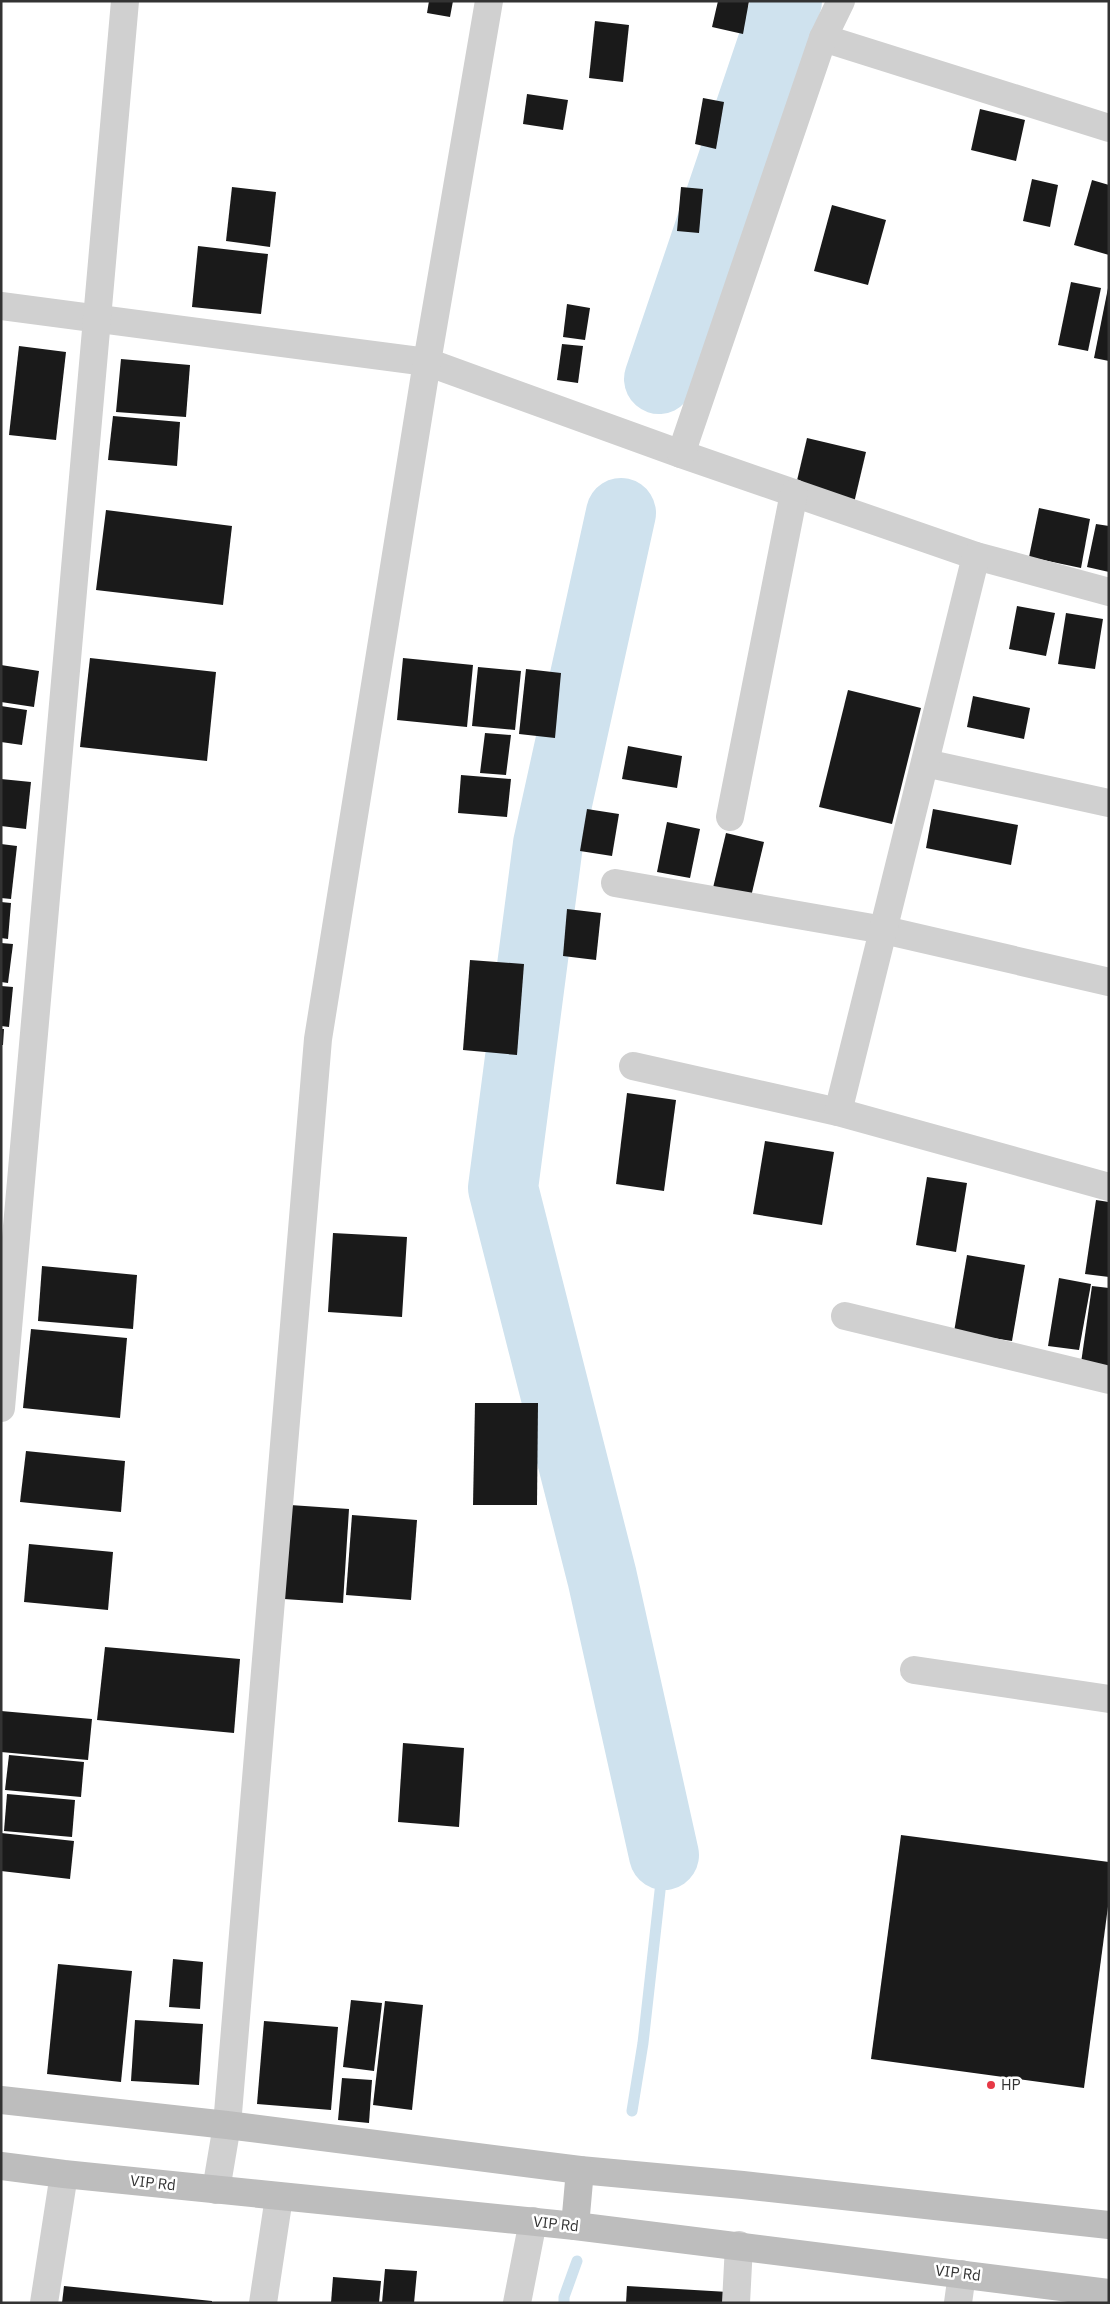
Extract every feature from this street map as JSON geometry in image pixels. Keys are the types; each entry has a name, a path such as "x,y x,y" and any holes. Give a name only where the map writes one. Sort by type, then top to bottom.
{"street":[{"path":"1,1408 125,1"},
{"path":"216,2190 228,2125 318,1039 427,362 489,1"},
{"path":"681,454 823,38 841,1"},
{"path":"823,38 1109,128"},
{"path":"1,306 97,317 427,362 681,454 976,556 1109,592"},
{"path":"730,817 794,493"},
{"path":"838,1112 976,556"},
{"path":"925,763 1109,803"},
{"path":"615,883 884,930 1109,982"},
{"path":"633,1066 838,1112 1109,1187"},
{"path":"845,1316 1109,1380"},
{"path":"914,1670 1109,1699"},
{"path":"1,2100 228,2125 580,2170 753,2186 1109,2225"},
{"name":"VIP Rd","path":"1,2166 279,2197 533,2221 739,2245 1109,2293"},
{"path":"575,2226 580,2170"},
{"path":"44,2303 64,2174"},
{"path":"263,2303 279,2197"},
{"path":"517,2303 533,2221"},
{"path":"736,2303 739,2245"},
{"path":"958,2303 962,2274"}],"building":[{"path":"429,1 453,1 450,17 427,13"},
{"path":"718,1 749,1 743,34 712,27"},
{"path":"595,21 629,25 623,82 589,78"},
{"path":"527,94 568,100 563,130 523,124"},
{"path":"703,98 724,102 716,149 695,144"},
{"path":"980,109 1025,120 1016,161 971,150"},
{"path":"1032,179 1058,185 1050,227 1023,221"},
{"path":"1092,180 1109,185 1109,255 1074,245"},
{"path":"232,187 276,192 270,247 226,241"},
{"path":"681,187 703,189 699,233 677,231"},
{"path":"832,205 886,220 868,285 814,271"},
{"path":"198,246 268,254 261,314 192,307"},
{"path":"1071,282 1101,288 1088,351 1058,345"},
{"path":"1109,289 1109,361 1094,358"},
{"path":"567,304 590,308 585,340 563,337"},
{"path":"562,344 583,346 578,383 557,380"},
{"path":"19,346 66,352 56,440 9,435"},
{"path":"121,359 190,365 186,417 116,412"},
{"path":"113,416 180,422 177,466 108,460"},
{"path":"807,438 866,452 854,503 795,489"},
{"path":"1039,508 1090,519 1081,568 1029,557"},
{"path":"106,510 232,526 223,605 96,590"},
{"path":"1096,524 1109,526 1109,572 1087,567"},
{"path":"1017,606 1055,613 1046,656 1009,649"},
{"path":"1066,613 1103,619 1095,669 1058,664"},
{"path":"90,658 216,672 207,761 80,747"},
{"path":"403,658 473,665 467,727 397,720"},
{"path":"1,665 39,671 34,707 1,702"},
{"path":"478,667 521,671 515,730 472,726"},
{"path":"526,669 561,673 555,738 519,734"},
{"path":"848,690 921,708 892,824 819,807"},
{"path":"973,696 1030,708 1024,739 967,727"},
{"path":"1,706 27,710 22,745 1,742"},
{"path":"485,733 511,735 506,775 480,773"},
{"path":"628,746 682,756 677,788 622,779"},
{"path":"461,775 511,779 507,817 458,813"},
{"path":"1,779 31,782 26,829 1,826"},
{"path":"587,809 619,814 612,856 580,851"},
{"path":"933,809 1018,825 1011,865 926,848"},
{"path":"667,822 700,829 690,878 657,872"},
{"path":"726,833 764,842 750,901 712,892"},
{"path":"1,844 17,846 11,899 1,898"},
{"path":"1,902 11,903 8,939 1,938"},
{"path":"567,909 601,913 596,960 563,956"},
{"path":"1,943 13,944 8,983 1,982"},
{"path":"470,960 524,964 517,1055 463,1050"},
{"path":"1,986 13,987 9,1027 1,1026"},
{"path":"1,1029 4,1029 3,1045 1,1045"},
{"path":"627,1093 676,1100 664,1191 616,1184"},
{"path":"765,1141 834,1152 822,1225 753,1214"},
{"path":"927,1177 967,1183 956,1252 916,1245"},
{"path":"1096,1200 1109,1202 1109,1277 1085,1274"},
{"path":"333,1233 407,1237 402,1317 328,1312"},
{"path":"967,1255 1025,1265 1012,1341 954,1332"},
{"path":"42,1266 137,1275 133,1329 38,1321"},
{"path":"1059,1278 1091,1284 1079,1350 1048,1346"},
{"path":"1092,1286 1109,1288 1109,1367 1081,1363"},
{"path":"31,1329 127,1338 120,1418 23,1408"},
{"path":"475,1403 538,1403 537,1505 473,1505"},
{"path":"26,1451 125,1461 121,1512 20,1502"},
{"path":"290,1505 349,1509 343,1603 284,1599"},
{"path":"352,1515 417,1520 411,1600 346,1595"},
{"path":"29,1544 113,1552 108,1610 24,1602"},
{"path":"105,1647 240,1659 234,1733 97,1720"},
{"path":"1,1711 92,1719 88,1760 1,1752"},
{"path":"403,1743 464,1748 459,1827 398,1822"},
{"path":"9,1755 84,1762 81,1797 5,1790"},
{"path":"7,1794 75,1800 72,1837 4,1831"},
{"path":"1,1833 74,1841 70,1879 1,1871"},
{"path":"901,1835 1109,1862 1109,1899 1084,2088 871,2059"},
{"path":"173,1959 203,1962 200,2009 169,2007"},
{"path":"58,1964 132,1971 121,2082 47,2074"},
{"path":"351,2000 382,2003 374,2071 343,2067"},
{"path":"385,2001 423,2005 412,2110 373,2105"},
{"path":"135,2020 203,2024 199,2085 131,2081"},
{"path":"264,2021 338,2027 331,2110 257,2104"},
{"path":"342,2078 372,2080 369,2123 338,2120"},
{"path":"385,2269 417,2271 414,2303 382,2303"},
{"path":"333,2277 381,2281 379,2303 331,2303"},
{"path":"64,2286 212,2301 212,2303 62,2303"},
{"path":"627,2286 728,2292 727,2303 626,2303"}],"waterway":[{"path":"659,379 787,1"},
{"path":"621,513 548,844 503,1188 602,1577 664,1855"},
{"path":"632,2111 643,2043 664,1855"},
{"path":"564,2303 564,2297 577,2261"}],"place":[{"name":"HP","path":"991,2085"}]}
